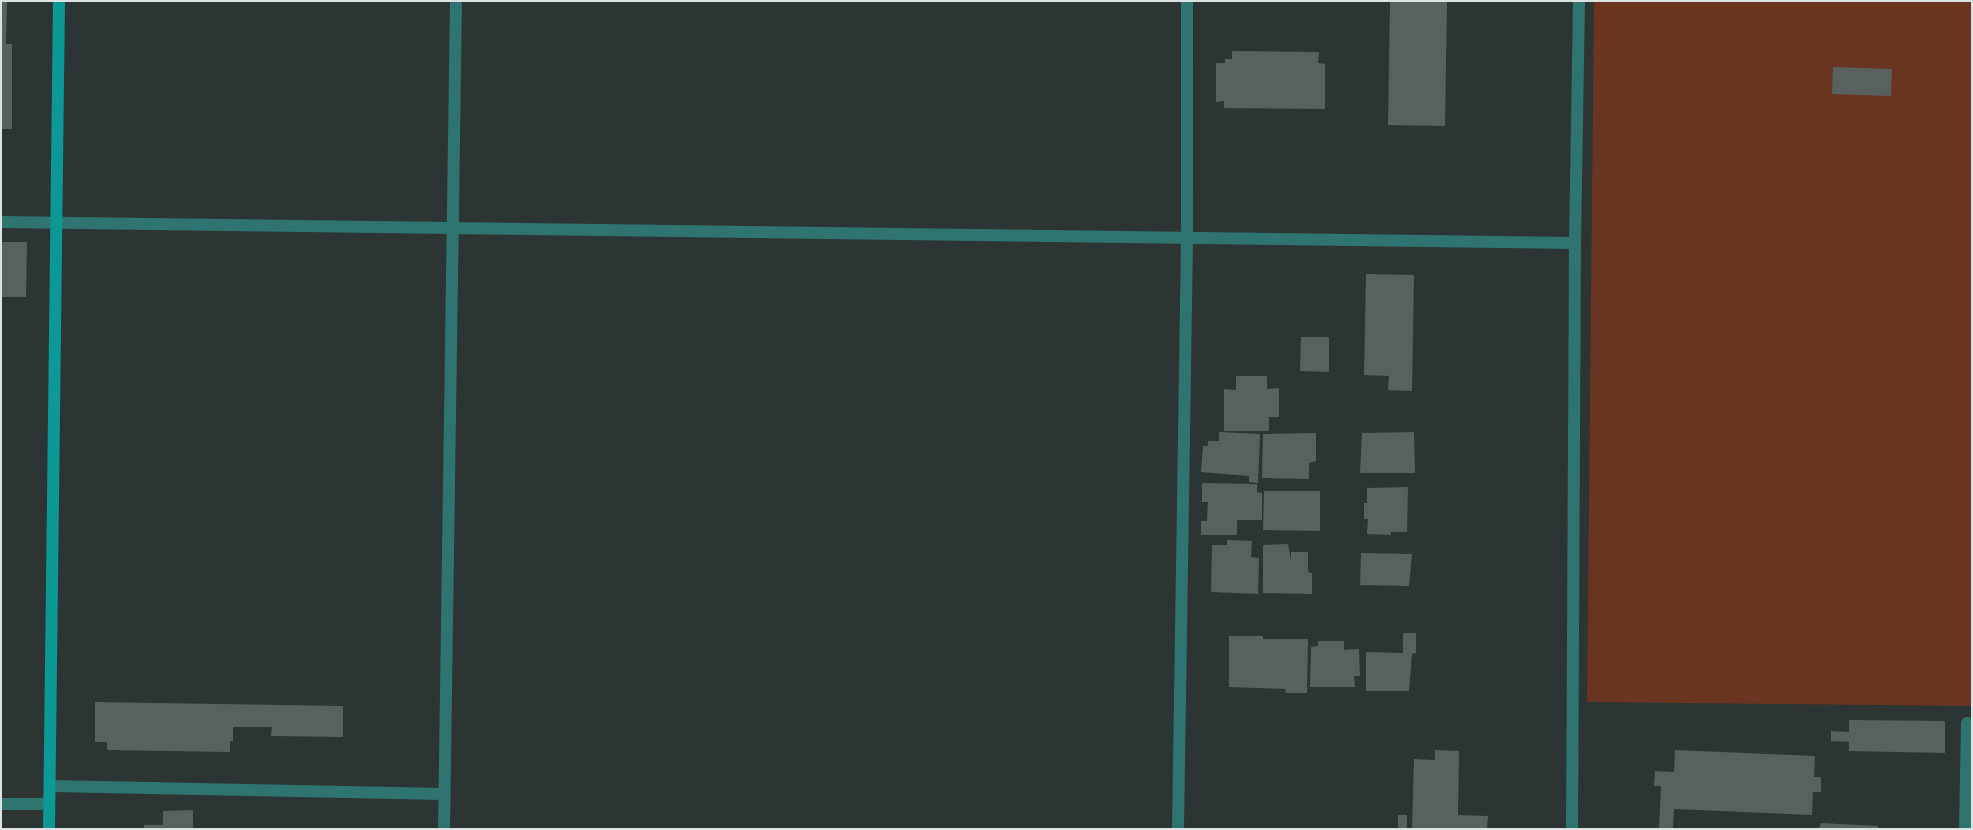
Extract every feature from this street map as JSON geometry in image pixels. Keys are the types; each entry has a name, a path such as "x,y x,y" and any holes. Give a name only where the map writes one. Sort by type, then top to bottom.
{"street":[{"path":"49,829 58,223 59,1"},
{"path":"444,829 456,1"},
{"path":"1178,829 1187,238 1187,1"},
{"path":"1572,829 1575,243 1579,1"},
{"path":"1,222 1575,243"},
{"path":"1965,829 1967,723"},
{"path":"51,786 444,794"},
{"path":"1,804 49,804"}],"shaded area":[{"path":"1594,1 1972,1 1972,706 1587,702"}],"building":[{"path":"1,1 7,1 6,44 12,44 12,129 1,129"},
{"path":"1390,1 1447,1 1445,126 1388,125"},
{"path":"1232,51 1319,52 1318,63 1325,64 1325,109 1224,108 1224,101 1216,102 1216,63 1225,63 1225,59 1232,59"},
{"path":"1833,67 1892,69 1891,96 1832,94"},
{"path":"1,242 27,242 26,297 1,297"},
{"path":"1366,274 1414,275 1412,391 1388,390 1389,376 1364,375"},
{"path":"1301,337 1329,337 1329,372 1300,371"},
{"path":"1236,376 1267,376 1267,389 1279,388 1279,417 1269,417 1269,431 1224,431 1224,389 1236,390"},
{"path":"1219,432 1260,434 1258,483 1249,482 1249,476 1201,472 1203,446 1208,446 1208,441 1219,441"},
{"path":"1414,432 1415,473 1360,473 1362,433"},
{"path":"1316,433 1316,461 1309,463 1309,479 1262,478 1263,434"},
{"path":"1202,483 1257,484 1257,492 1262,493 1262,520 1237,520 1237,535 1201,535 1201,521 1207,521 1208,502 1202,502"},
{"path":"1408,487 1407,532 1391,532 1391,535 1367,534 1368,519 1364,519 1364,503 1367,503 1367,488"},
{"path":"1264,491 1320,491 1320,531 1263,530"},
{"path":"1227,540 1252,541 1251,557 1259,558 1258,594 1211,592 1212,545 1227,545"},
{"path":"1288,544 1291,561 1291,552 1308,552 1308,572 1312,573 1312,594 1263,593 1263,545"},
{"path":"1361,553 1412,554 1409,586 1360,585"},
{"path":"1403,633 1416,633 1416,653 1412,654 1409,691 1366,691 1366,652 1403,653"},
{"path":"1229,636 1263,636 1263,639 1308,639 1307,693 1286,693 1285,689 1229,687"},
{"path":"1318,641 1344,641 1344,650 1359,649 1360,676 1354,676 1355,687 1310,687 1311,647 1318,646"},
{"path":"95,702 343,706 343,737 271,736 272,727 233,727 233,741 230,741 230,752 107,750 107,742 95,742"},
{"path":"1849,720 1945,721 1945,753 1849,751 1849,742 1831,741 1831,731 1849,732"},
{"path":"1435,750 1459,751 1458,815 1488,816 1487,829 1412,829 1414,759 1435,760"},
{"path":"1675,750 1815,756 1814,777 1821,777 1821,792 1813,792 1812,815 1674,809 1673,829 1659,829 1661,786 1654,786 1655,771 1674,772"},
{"path":"193,810 193,829 144,829 144,825 163,825 163,811"},
{"path":"1398,815 1407,815 1407,829 1398,829"},
{"path":"1821,823 1878,826 1878,829 1819,829"}]}
